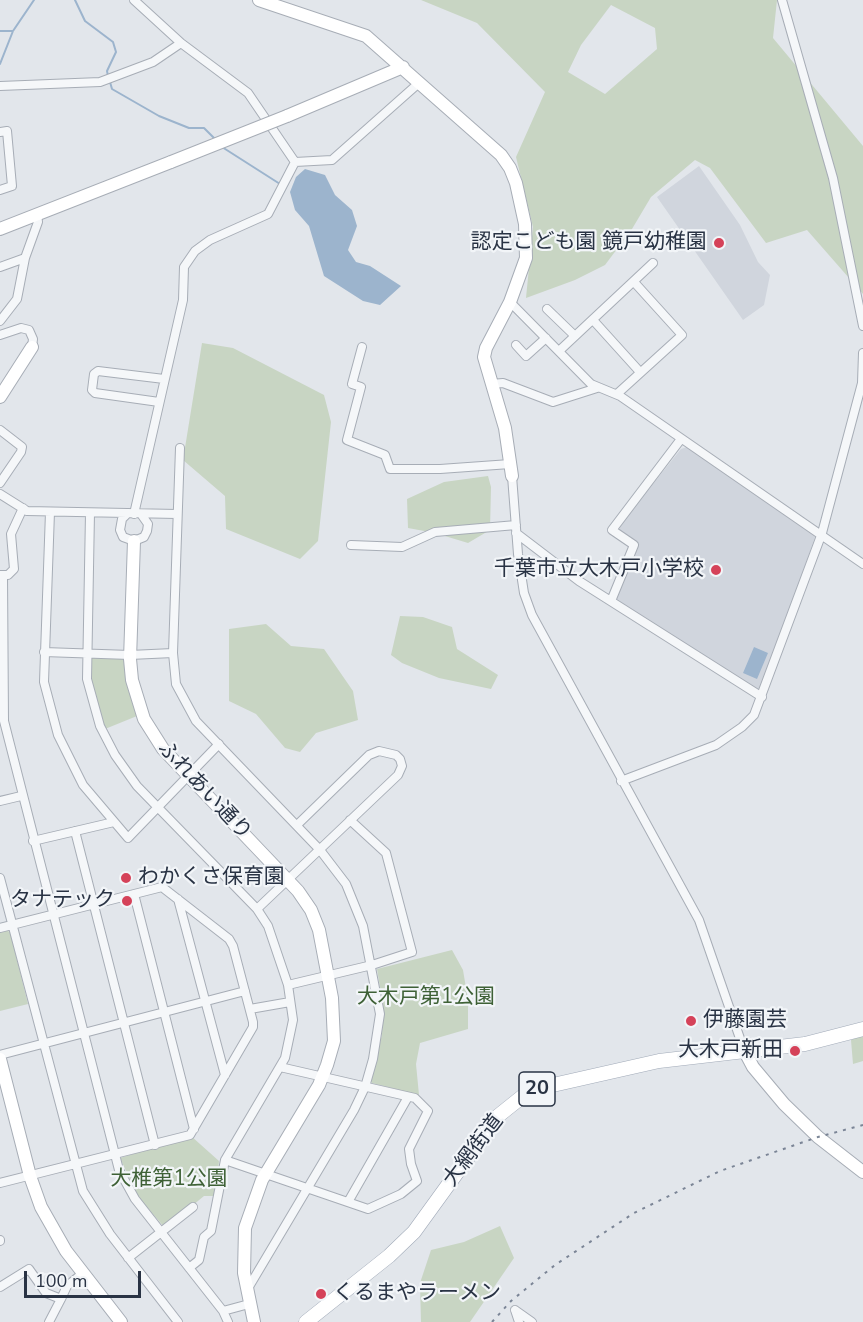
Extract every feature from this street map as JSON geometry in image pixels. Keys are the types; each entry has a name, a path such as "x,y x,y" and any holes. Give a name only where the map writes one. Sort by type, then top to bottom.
{"main road":[{"name":"大網街道","path":"306,1322 408,1239 498,1116 523,1096 544,1087 658,1061 806,1044 863,1029"}],"street":[{"path":"134,0 180,43 248,93 295,162"},
{"path":"259,0 366,36 501,155 516,183 527,242 526,258 510,302 486,348 485,368 506,428 524,593 532,615 699,920 744,1050 753,1068 784,1104 818,1137 863,1172"},
{"path":"782,0 833,178 863,326"},
{"path":"0,86 100,82 153,62 180,43"},
{"path":"0,227 287,116 403,67"},
{"path":"295,162 332,160 420,82"},
{"path":"0,132 7,131 12,186 0,190"},
{"path":"134,514 183,300 184,267 195,251 210,240 268,214 295,162"},
{"path":"0,321 16,299 25,258 38,222 35,214"},
{"path":"0,267 25,258"},
{"path":"559,351 653,263"},
{"path":"617,394 682,335 634,282"},
{"path":"510,302 597,388"},
{"path":"547,309 575,336"},
{"path":"593,320 640,372"},
{"path":"0,334 21,328 29,330 33,339 32,347 0,397"},
{"path":"516,345 526,356 546,338"},
{"path":"362,347 352,384 361,387 347,440 385,455 390,469 511,470"},
{"path":"621,781 729,738 754,715 822,533 862,383 863,353"},
{"path":"159,402 95,393 92,390 94,374 98,371 164,379"},
{"path":"491,384 503,383 553,402 597,388 608,389 822,533 863,564"},
{"path":"0,430 22,447 0,483"},
{"path":"611,601 634,544 612,530 681,439"},
{"path":"180,448 173,653 176,684 186,706 320,850 346,884 355,903 372,965 380,1014 378,1037 365,1087 307,1187 248,1298 223,1311"},
{"path":"0,494 23,508 50,512 177,514"},
{"path":"23,508 11,534 14,569 9,575 1,575 1,695 21,796 114,1155 127,1186 160,1233 223,1311 228,1322"},
{"path":"50,512 44,652 47,699 58,735 83,785 128,838 219,744"},
{"path":"90,513 87,679 92,703 106,740 137,786 256,909 275,942 288,985 293,1020 291,1039 280,1067 225,1160 211,1231 204,1237 199,1260 189,1268"},
{"path":"134,514 148,524 144,537 134,541 123,537 120,530 122,519 134,514"},
{"path":"351,545 402,547 435,532 516,529 579,581 762,697"},
{"name":"ふれあい通り","path":"134,541 130,656 132,680 144,718 163,748 188,776 289,879 311,910 319,930 328,975 334,1016 334,1041 322,1077 265,1174 244,1228 243,1258 248,1298 254,1322"},
{"path":"44,652 130,656 173,653"},
{"path":"256,909 398,775 402,766 396,755 379,751 369,755 297,825"},
{"path":"0,801 21,796"},
{"path":"288,985 409,955 411,947 386,853 350,820"},
{"path":"33,841 114,822"},
{"path":"75,831 155,1145"},
{"path":"0,878 74,1165 93,1209 178,1322"},
{"path":"0,928 162,887 229,939 234,946 253,1027 190,1135 0,1183"},
{"path":"134,894 194,1129"},
{"path":"178,898 225,1075"},
{"path":"121,1322 52,1228 30,1176 0,1057 245,991"},
{"path":"250,1009 290,1002"},
{"path":"225,1160 368,1209 401,1194 417,1181 409,1149 429,1111 415,1098 280,1067"},
{"path":"348,1202 408,1097"},
{"path":"128,1258 193,1207"},
{"path":"0,1287 28,1269 46,1293 61,1299"},
{"path":"49,1322 67,1286 83,1273"},
{"path":"519,1322 515,1310 532,1322"}],"shaded area":[{"name":"認定こども園 鏡戸幼稚園","path":"699,166 740,225 758,262 770,275 764,305 743,320 657,197"},
{"name":"千葉市立大木戸小学校","path":"687,447 755,490 813,532 815,537 762,687 757,689 619,603 616,596 639,543 620,531 620,525 681,449"}],"green space":[{"path":"421,0 777,0 773,38 863,146 863,294 807,230 766,243 710,168 695,160 651,197 632,229 605,265 575,280 526,298 533,227 516,157 545,92 477,23","holes":["611,5 655,28 657,49 605,94 568,72 581,45"]},
{"path":"202,343 233,348 324,395 331,422 318,541 300,559 226,529 225,496 183,460"},
{"path":"488,476 491,487 490,530 468,543 408,528 407,499 444,482"},
{"path":"400,616 423,617 452,627 457,649 498,675 491,689 439,678 402,663 391,655"},
{"path":"266,624 291,646 324,649 353,691 358,720 316,733 300,752 285,748 256,714 229,701 229,629"},
{"path":"93,656 123,656 127,659 128,689 137,716 105,729 90,676 90,658"},
{"path":"6,930 10,932 28,1004 0,1011 0,932"},
{"name":"大木戸第1公園","path":"452,950 463,970 468,1000 468,1029 420,1043 416,1064 419,1095 372,1083 370,1080 382,1035 383,1005 377,969"},
{"path":"863,1034 863,1061 853,1064 851,1040"},
{"name":"大椎第1公園","path":"191,1136 219,1161 215,1196 204,1196 165,1228 138,1197 120,1158"},
{"path":"500,1226 514,1258 470,1322 421,1322 420,1283 431,1250 464,1242"}],"water":[{"path":"305,169 325,175 335,195 352,210 357,226 348,250 356,262 370,266 401,286 380,305 363,301 324,276 309,226 295,210 290,192 296,177"},
{"path":"754,647 768,653 757,679 743,673"}],"waterway":[{"path":"0,64 13,31 34,0"},
{"path":"75,0 85,21 113,42 116,52 107,71 108,76"},
{"path":"0,31 13,31"},
{"path":"110,82 112,89 159,116 189,128 204,128 216,140"},
{"path":"222,147 280,184"}],"railway":[{"path":"492,1322 511,1301 555,1265 634,1213 720,1171 818,1137 863,1125"}],"place":[{"name":"認定こども園 鏡戸幼稚園","path":"719,243"},
{"name":"千葉市立大木戸小学校","path":"716,570"},
{"name":"わかくさ保育園","path":"126,878"},
{"name":"タナテック","path":"127,901"},
{"name":"伊藤園芸","path":"691,1021"},
{"name":"大木戸新田","path":"795,1051"},
{"name":"くるまやラーメン","path":"321,1294"}]}
